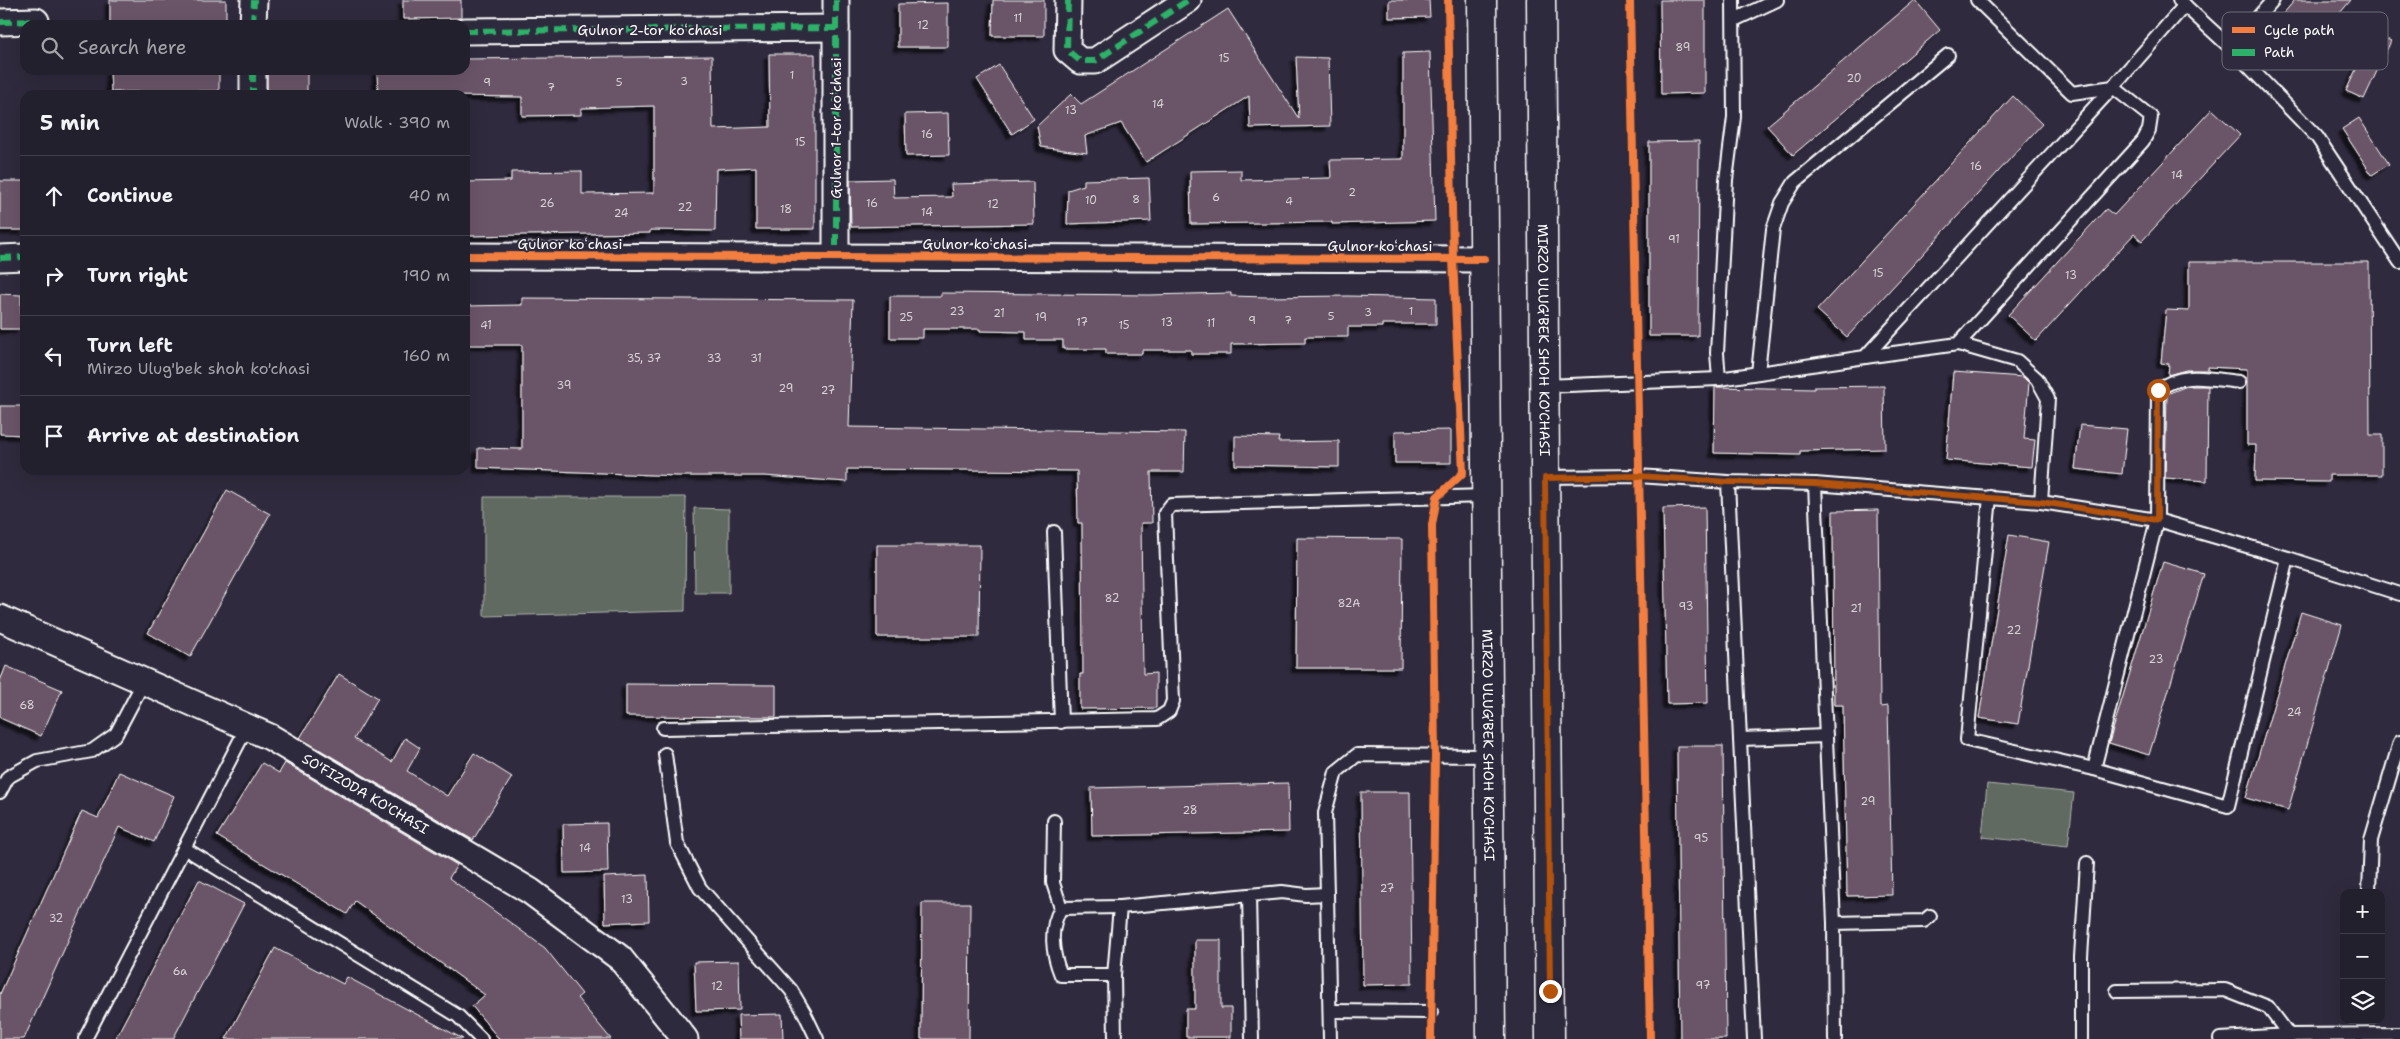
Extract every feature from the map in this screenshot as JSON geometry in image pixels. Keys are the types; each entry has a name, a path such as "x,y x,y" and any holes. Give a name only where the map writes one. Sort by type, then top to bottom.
{"main road":[{"name":"MIRZO ULUG'BEK SHOH KO'CHASI","path":"1482,0 1491,1039"},
{"name":"MIRZO ULUG'BEK SHOH KO'CHASI","path":"1541,0 1550,1039"}],"street":[{"path":"253,20 254,0"},
{"name":"Gulnor 1-tor koʻchasi","path":"836,0 836,256"},
{"path":"1068,0 1067,50 1080,61 1095,61 1188,0"},
{"path":"0,22 20,21"},
{"name":"Gulnor 2-tor koʻchasi","path":"470,31 836,28"},
{"path":"253,75 253,90"},
{"name":"Gulnor koʻchasi","path":"470,256 1484,259"},
{"path":"0,258 20,258"},
{"name":"SO'FIZODA KO'CHASI","path":"0,618 270,737 530,891 620,958 686,1039"}],"lane":[{"path":"1719,379 1717,353 1726,180 1734,117 1733,0"},
{"path":"1734,20 1777,0"},
{"path":"1958,344 2143,141 2149,130 2151,117 2113,87 2072,92 1977,0"},
{"path":"2262,12 2273,0"},
{"path":"1864,357 2113,87 2182,2 2222,40"},
{"path":"1758,373 1774,229 1782,203 1796,182 1948,55"},
{"path":"2252,70 2317,137 2400,262"},
{"path":"1544,386 1719,379 1958,344 2017,361 2038,379 2048,399 2041,502"},
{"path":"2094,769 2157,520 2158,390 2167,383 2188,377 2239,382"},
{"path":"1545,478 1638,476 1728,482 1815,484 2041,502 2157,520 2288,558 2400,594"},
{"path":"1728,482 1754,1039"},
{"path":"1815,484 1834,923 1835,1039"},
{"path":"663,728 1157,719 1168,711 1173,701 1165,514 1171,505 1486,496"},
{"path":"1990,497 1967,740 2094,769 2228,806 2288,558"},
{"path":"1054,532 1061,722"},
{"path":"0,792 8,777 36,761 92,751 116,734 144,681"},
{"path":"85,1039 247,727"},
{"path":"1740,739 1826,736"},
{"path":"2369,889 2371,840 2400,742"},
{"path":"665,754 677,843 700,888 791,990 817,1039"},
{"path":"1330,1039 1325,813 1336,772 1357,755 1488,756"},
{"path":"1054,821 1053,883 1061,908 1054,921 1054,959 1061,975 1114,975"},
{"path":"184,848 458,1016 481,1039"},
{"path":"2081,1039 2081,957 2087,863"},
{"path":"1061,908 1120,907 1282,892 1306,895 1327,894"},
{"path":"1248,895 1252,1039"},
{"path":"1115,1039 1114,975 1120,907"},
{"path":"1834,923 1924,921 1930,916"},
{"path":"2117,991 2225,990 2268,1007 2289,1037"},
{"path":"1330,1011 1431,1012"},
{"path":"2220,1039 2400,1034"}],"shaded area":[{"path":"484,497 686,497 685,611 484,616"},
{"path":"694,508 729,509 729,593 695,593"},
{"path":"1987,784 2074,793 2068,846 1982,837"}],"building":[{"path":"110,0 226,0 226,20 110,20"},
{"path":"403,0 461,0 461,18 403,19"},
{"path":"993,0 1044,0 1044,36 992,36"},
{"path":"1389,0 1429,0 1430,17 1389,18"},
{"path":"1660,0 1705,0 1705,93 1661,94"},
{"path":"1915,0 1940,30 1793,155 1767,126"},
{"path":"2295,0 2351,0 2341,12 2284,12"},
{"path":"948,3 948,47 898,47 898,4"},
{"path":"1228,9 1299,119 1296,57 1328,58 1330,126 1250,128 1249,96 1146,162 1121,123 1085,136 1087,153 1041,147 1037,126 1071,94 1081,104"},
{"path":"1430,52 1435,221 1332,224 1332,222 1191,224 1190,171 1241,170 1241,180 1331,178 1330,160 1403,159 1403,53"},
{"path":"769,54 815,54 815,229 756,229 756,167 716,169 715,231 650,230 650,233 470,236 470,182 511,181 511,172 582,171 582,194 654,193 654,106 581,108 581,115 522,116 522,97 470,96 470,90 378,90 377,75 470,75 470,59 712,56 713,129 770,127"},
{"path":"999,65 1034,119 1012,134 977,79"},
{"path":"2356,70 2378,70 2364,99 2346,91"},
{"path":"110,75 219,75 219,90 111,90"},
{"path":"267,75 307,75 307,90 267,90"},
{"path":"2013,96 2042,124 1847,337 1817,310"},
{"path":"2212,109 2240,135 2142,241 2134,234 2036,341 2008,315 2106,209 2114,215"},
{"path":"948,113 949,155 906,156 905,114"},
{"path":"2359,118 2389,164 2372,175 2342,129"},
{"path":"1699,141 1698,336 1649,336 1649,142"},
{"path":"1149,178 1151,221 1067,224 1068,190 1084,185 1084,180"},
{"path":"893,179 894,198 952,197 951,184 1033,182 1034,224 851,227 850,180"},
{"path":"0,181 20,181 20,230 0,230"},
{"path":"2189,262 2369,262 2370,435 2382,435 2382,475 2329,475 2329,482 2255,481 2256,445 2247,445 2247,369 2208,367 2208,370 2186,370 2168,375 2169,364 2161,363 2166,310 2189,311"},
{"path":"941,293 1149,295 1231,293 1231,296 1266,297 1436,298 1436,324 1382,324 1382,327 1348,327 1348,337 1305,337 1305,343 1231,344 1231,354 1191,354 1191,350 1142,350 1142,354 1106,354 1106,349 1063,349 1063,340 1026,340 1026,332 980,331 980,329 923,329 923,338 890,338 890,296 941,296"},
{"path":"0,294 20,295 20,329 0,329"},
{"path":"522,298 853,300 849,427 1185,432 1184,472 1151,472 1152,523 1141,523 1143,674 1156,673 1156,708 1080,709 1080,674 1083,674 1082,523 1078,523 1077,471 847,469 847,482 764,476 678,476 478,468 478,448 522,449 522,345 470,345 470,306 522,305"},
{"path":"1953,372 2023,377 2029,383 2024,439 2035,440 2032,467 1946,460"},
{"path":"1884,386 1885,449 1800,451 1800,455 1714,453 1715,387 1814,389 1814,387"},
{"path":"2187,386 2208,386 2207,481 2165,478 2167,394"},
{"path":"0,406 20,406 20,435 0,434"},
{"path":"2080,425 2127,429 2122,474 2075,469"},
{"path":"1451,430 1451,463 1395,463 1395,431"},
{"path":"1235,436 1279,437 1278,442 1339,441 1339,467 1235,465"},
{"path":"227,490 270,514 190,657 148,633"},
{"path":"1705,507 1708,703 1667,704 1663,508"},
{"path":"1878,510 1880,707 1888,706 1892,895 1847,896 1843,705 1834,705 1833,511"},
{"path":"2009,535 2049,542 2018,724 1979,718"},
{"path":"1297,538 1402,539 1401,668 1296,668"},
{"path":"877,545 980,545 979,637 877,637"},
{"path":"2163,562 2204,574 2149,755 2109,743"},
{"path":"2301,612 2342,625 2288,810 2246,798"},
{"path":"6,666 62,690 41,736 0,718 0,681"},
{"path":"339,674 378,698 354,739 392,762 405,738 420,748 407,771 447,796 474,753 512,777 473,840 300,738"},
{"path":"626,684 776,685 776,717 626,716"},
{"path":"1677,746 1723,746 1726,1039 1680,1039"},
{"path":"262,763 279,773 285,763 457,865 449,878 545,948 582,994 577,998 611,1039 499,1039 472,1006 485,995 355,901 347,914 217,836"},
{"path":"119,772 174,796 154,842 119,827 24,1039 0,1039 0,994 82,811 98,818"},
{"path":"1288,783 1289,832 1092,836 1091,788"},
{"path":"1361,792 1410,792 1412,984 1363,985"},
{"path":"607,823 608,872 564,873 563,824"},
{"path":"648,875 649,921 605,923 604,877"},
{"path":"199,880 244,904 173,1039 115,1039"},
{"path":"922,903 970,903 969,1039 921,1039"},
{"path":"1195,940 1221,940 1221,1008 1231,1008 1231,1037 1186,1037 1186,1009 1195,1009"},
{"path":"275,948 343,984 347,977 463,1039 226,1039"},
{"path":"739,961 740,1010 696,1011 694,962"},
{"path":"782,1014 783,1039 739,1039 738,1015"}],"marked path":[{"path":"253,20 254,0"},
{"path":"836,0 836,256"},
{"path":"1068,0 1067,50 1080,61 1095,61 1188,0"},
{"path":"0,22 20,21"},
{"path":"470,31 836,28"},
{"path":"253,75 253,90"},
{"path":"0,258 20,257"}],"cycle path":[{"path":"1431,1039 1435,755 1432,525 1437,497 1463,473 1453,259 1448,0"},
{"path":"1630,0 1650,1039"},
{"path":"470,256 1484,259"}],"route":[{"path":"1550,991 1545,478 1638,476 1728,482 1815,484 2041,502 2157,520 2158,390"}]}
